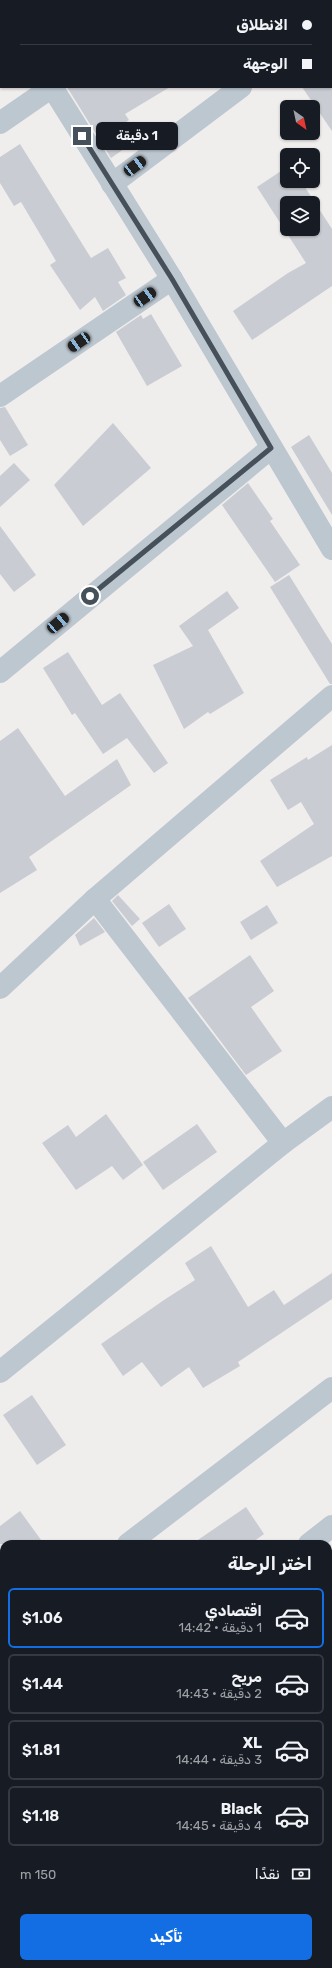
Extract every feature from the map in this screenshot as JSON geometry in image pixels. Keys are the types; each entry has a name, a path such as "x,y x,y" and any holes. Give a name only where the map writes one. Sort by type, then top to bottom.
{"street":[{"path":"0,123 51,88"},
{"path":"53,88 172,279 332,549"},
{"path":"112,184 240,88"},
{"path":"0,396 172,279"},
{"path":"0,672 271,448"},
{"path":"0,988 95,899 332,696"},
{"path":"95,899 283,1143"},
{"path":"0,1372 283,1143 332,1107"},
{"path":"133,1540 332,1388"},
{"path":"314,1540 332,1526"}],"building":[{"path":"68,88 168,88 125,114 129,120 112,132 124,149 111,158"},
{"path":"303,88 332,88 332,131 320,113 320,100 311,100"},
{"path":"20,144 91,258 108,248 126,278 118,282 126,295 103,311 95,297 80,310 50,265 56,261 21,202 14,206 0,183 0,157"},
{"path":"280,172 280,188 306,188 311,196 280,196 280,223 257,187"},
{"path":"320,210 332,229 332,286 252,340 233,311 288,273 306,263 289,236 320,236"},
{"path":"151,314 182,366 147,386 116,332 141,315 143,319"},
{"path":"5,407 28,445 10,456 0,440 0,408"},
{"path":"113,423 151,468 83,526 54,485"},
{"path":"309,435 332,473 332,515 291,447"},
{"path":"14,463 30,480 0,507 0,476"},
{"path":"248,483 273,519 270,521 300,565 275,582 222,505"},
{"path":"0,526 36,575 14,592 0,574"},
{"path":"289,575 332,644 332,684 330,684 270,587"},
{"path":"227,591 239,608 208,630 244,693 210,714 208,712 184,729 153,665 193,646 179,626"},
{"path":"68,652 102,705 120,693 168,763 154,773 127,738 103,754 75,713 72,715 43,668"},
{"path":"18,728 65,796 117,759 131,785 29,857 37,870 0,893 0,741"},
{"path":"332,745 332,856 277,887 260,861 314,824 301,802 288,810 270,780 307,757 308,760"},
{"path":"118,895 140,919 132,926 112,901"},
{"path":"169,904 186,929 159,947 142,923"},
{"path":"267,905 278,923 251,940 240,922"},
{"path":"94,918 105,932 80,946 75,935"},
{"path":"250,955 274,991 251,1007 282,1051 246,1075 188,998"},
{"path":"106,1114 143,1165 123,1180 112,1166 76,1190 42,1143 68,1125 76,1137"},
{"path":"197,1124 217,1152 163,1190 143,1162"},
{"path":"211,1246 248,1307 274,1290 284,1305 332,1273 332,1299 238,1362 240,1366 203,1388 189,1367 161,1387 142,1362 123,1376 101,1344 195,1280 185,1263"},
{"path":"32,1395 66,1445 37,1465 3,1415"},
{"path":"246,1507 264,1534 256,1540 198,1540"},
{"path":"20,1511 41,1540 0,1540 0,1526"}],"route":[{"path":"82,136 172,279 271,448 90,596"}]}
